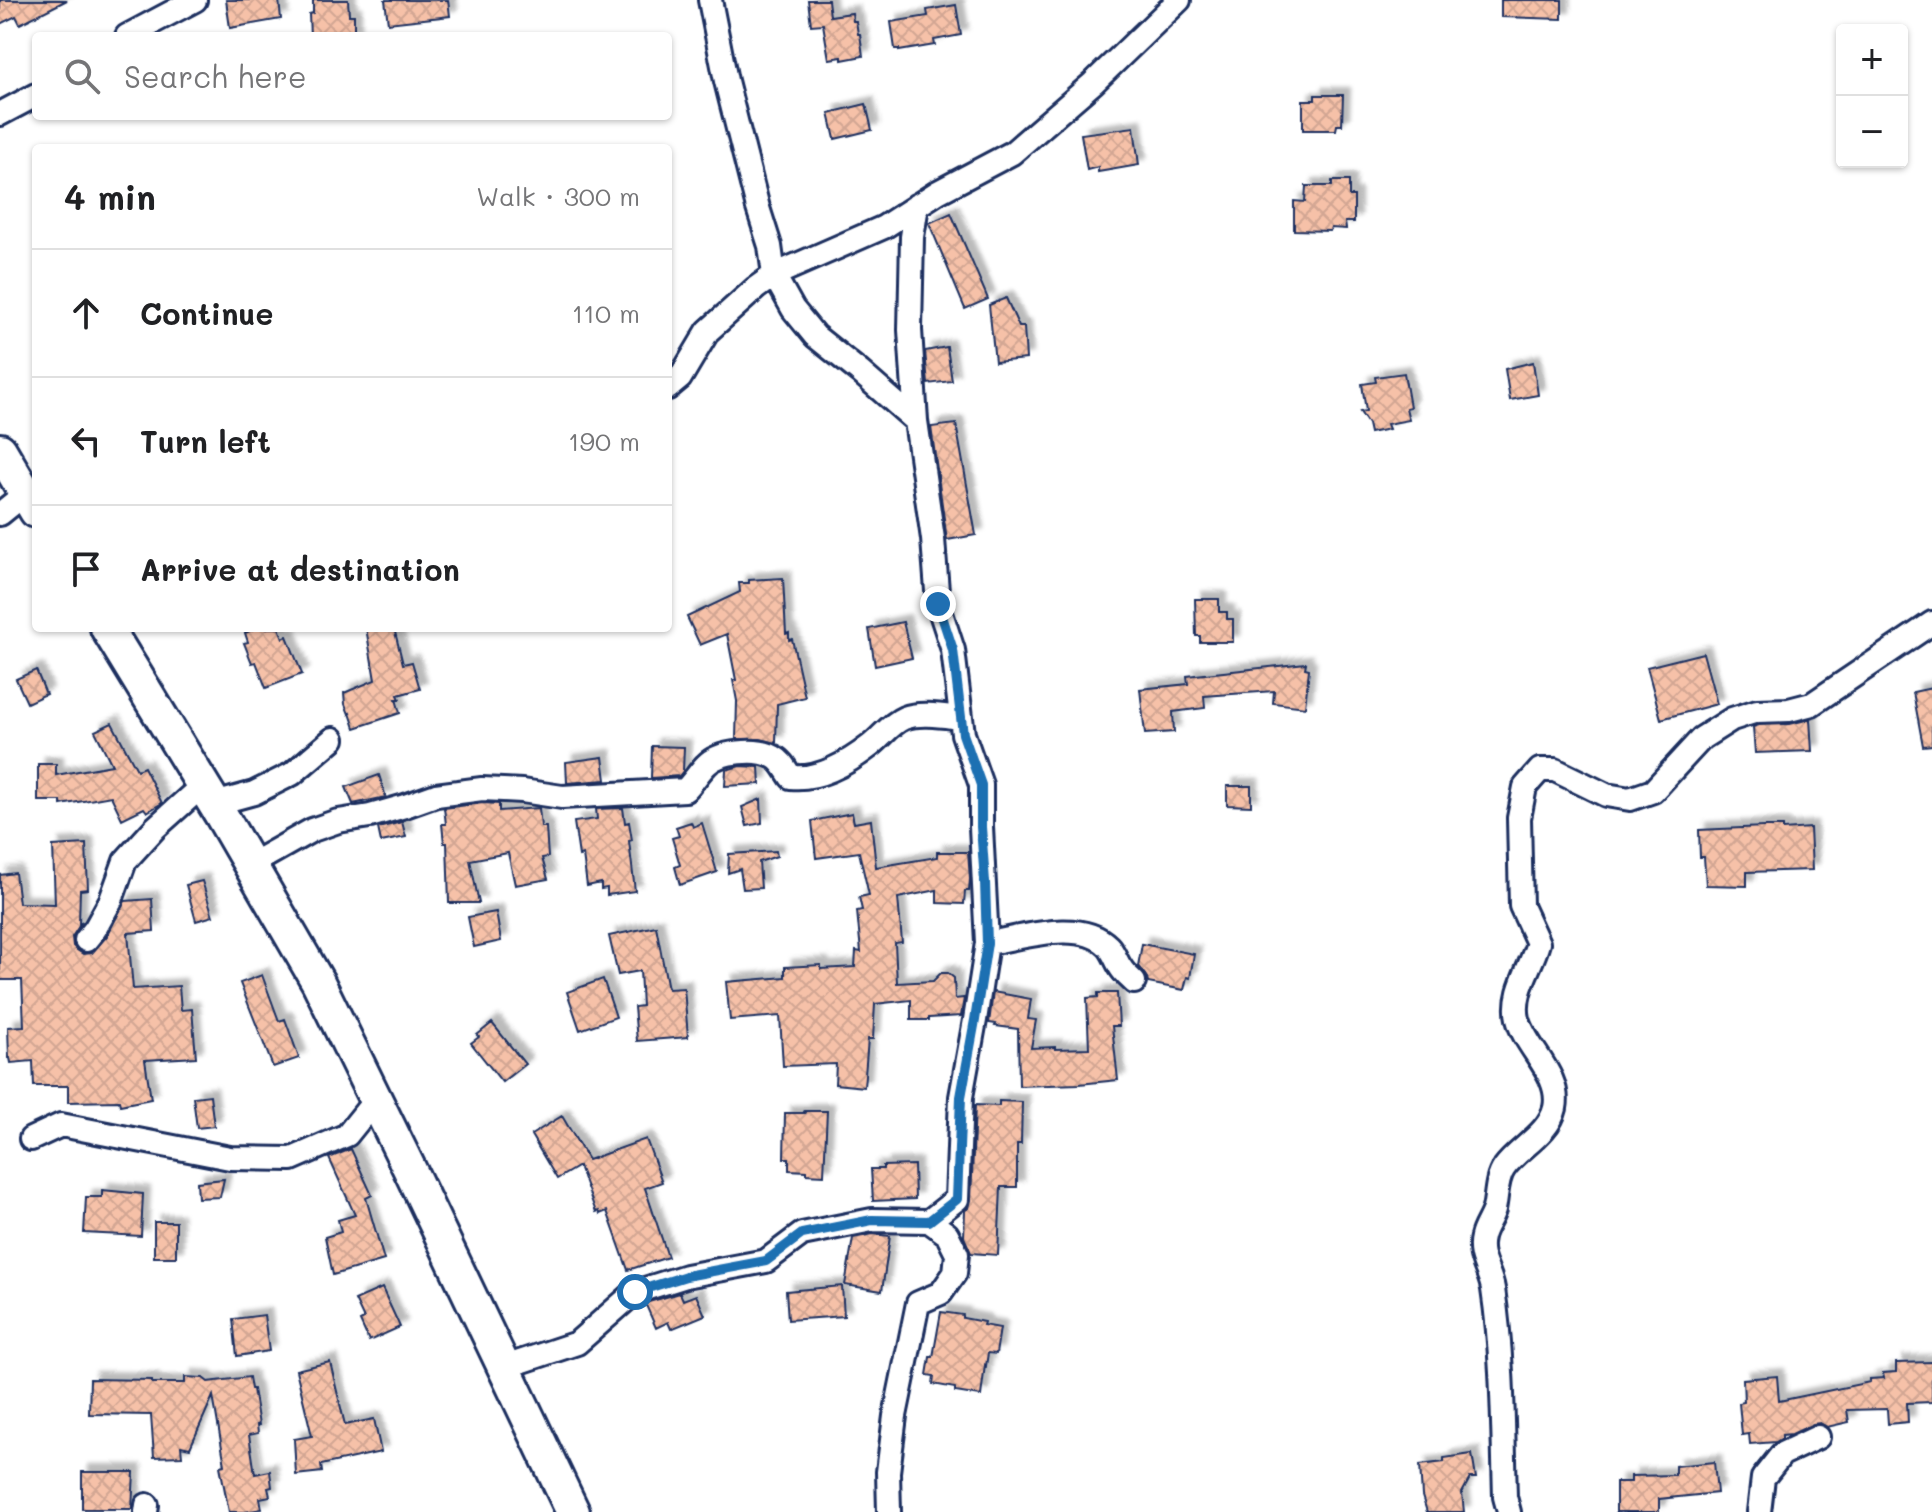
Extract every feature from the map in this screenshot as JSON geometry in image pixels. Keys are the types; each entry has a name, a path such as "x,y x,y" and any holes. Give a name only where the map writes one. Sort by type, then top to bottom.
{"main road":[{"path":"0,450 31,502"},
{"path":"109,632 318,982 573,1512"}],"street":[{"path":"135,32 195,0"},
{"path":"710,0 726,81 770,246 774,275 793,309 815,336 916,421"},
{"path":"672,385 680,378 708,331 756,288 774,275 884,227 938,192 1012,153 1093,83 1179,0"},
{"path":"0,114 32,97"},
{"path":"917,205 912,237 910,330 916,421 933,539 938,604 953,650 963,734 981,785 987,943 961,1097 957,1199 929,1221"},
{"path":"0,514 31,502"},
{"path":"1509,1512 1505,1497 1493,1286 1480,1252 1482,1234 1494,1211 1503,1168 1545,1127 1555,1109 1555,1091 1518,1019 1518,992 1538,943 1521,906 1519,818 1525,787 1540,770 1555,770 1606,795 1630,799 1653,791 1702,738 1732,719 1757,711 1789,710 1812,704 1932,623"},
{"path":"250,865 312,830 436,795 482,789 562,797 685,790 707,763 728,753 770,754 791,777 803,778 826,772 853,757 872,745 898,721 908,717 960,718"},
{"path":"86,940 111,900 125,861 155,828 209,795 254,793 292,774 333,739"},
{"path":"987,943 1063,931 1089,934 1111,949 1123,971 1134,982"},
{"path":"31,1139 61,1125 230,1158 292,1159 347,1135 376,1099"},
{"path":"505,1367 577,1343 635,1292 686,1276 766,1261 802,1234 872,1220 929,1221 947,1234 957,1254 955,1273 941,1293 918,1303 895,1416 888,1472 889,1512"},
{"path":"1759,1512 1763,1478 1782,1454 1818,1437"}],"building":[{"path":"0,0 67,0 20,24 16,16 0,24"},
{"path":"226,0 279,0 281,19 230,28"},
{"path":"313,0 348,0 349,15 354,15 354,32 310,32 309,14 313,13"},
{"path":"385,0 448,0 450,16 388,23"},
{"path":"808,0 828,0 830,16 852,13 860,34 863,56 829,59 823,24 811,25"},
{"path":"1501,0 1562,0 1562,19 1501,17"},
{"path":"956,5 961,35 934,40 935,45 895,49 891,22 928,16 927,10"},
{"path":"1315,95 1343,95 1342,125 1337,125 1336,130 1303,130 1303,100 1315,100"},
{"path":"866,104 872,130 835,139 829,113"},
{"path":"1134,127 1139,165 1098,172 1098,167 1087,170 1081,134"},
{"path":"1332,181 1349,181 1349,196 1354,196 1354,222 1345,222 1346,229 1294,230 1294,201 1305,202 1306,186 1332,186"},
{"path":"951,213 988,299 965,309 929,223"},
{"path":"1006,298 1019,327 1024,327 1026,359 995,362 989,305"},
{"path":"947,347 952,381 928,384 925,351"},
{"path":"1533,362 1538,395 1510,400 1505,369"},
{"path":"1404,373 1409,420 1387,424 1389,429 1370,433 1360,412 1366,411 1362,384 1376,382 1375,377"},
{"path":"956,424 976,535 947,540 931,427"},
{"path":"783,578 786,634 789,633 789,640 792,639 805,697 777,704 776,743 736,739 737,701 733,680 736,680 727,634 700,645 687,617 740,592 739,583"},
{"path":"1195,599 1219,599 1219,612 1227,612 1227,619 1233,619 1233,642 1200,642 1200,636 1196,636"},
{"path":"903,622 912,658 875,666 869,629"},
{"path":"281,632 283,638 287,636 302,674 266,688 256,662 252,663 244,643 248,642 245,633"},
{"path":"367,632 395,632 403,664 412,662 420,689 398,695 400,699 396,699 400,713 355,728 344,693 375,680"},
{"path":"1703,653 1717,704 1661,719 1647,667"},
{"path":"1306,663 1305,668 1309,669 1305,707 1273,703 1274,691 1204,696 1205,708 1173,712 1174,732 1145,734 1140,689 1188,684 1187,676"},
{"path":"36,670 46,694 27,703 16,679"},
{"path":"1932,688 1932,745 1923,746 1913,692"},
{"path":"1810,719 1812,751 1755,753 1753,727"},
{"path":"112,723 137,770 144,767 162,803 147,812 144,808 122,819 111,796 61,805 61,801 38,801 38,764 56,764 56,775 112,765 95,731"},
{"path":"652,746 684,747 683,771 679,776 651,778"},
{"path":"603,757 606,780 567,783 566,762"},
{"path":"740,766 759,767 760,784 725,786 726,770"},
{"path":"379,775 386,797 353,804 346,787"},
{"path":"1227,786 1251,786 1251,806 1227,805"},
{"path":"761,799 762,823 747,826 742,807"},
{"path":"499,804 499,811 539,808 541,827 546,827 548,857 542,858 548,879 515,885 508,853 470,860 479,903 449,903 447,843 444,843 442,824 446,824 444,808"},
{"path":"623,808 632,840 629,841 635,891 607,895 607,888 601,889 601,883 587,886 574,822 597,819 596,809"},
{"path":"852,813 854,823 871,820 876,867 937,857 937,852 968,852 970,879 964,904 937,903 937,890 898,898 902,942 895,943 897,983 933,981 941,973 948,973 954,978 955,999 964,998 961,1016 911,1020 911,1000 875,1004 873,1039 868,1039 864,1087 835,1084 836,1064 783,1066 780,1016 730,1020 726,982 785,977 785,967 855,967 856,951 861,952 857,911 862,910 859,897 869,895 859,852 816,858 812,821"},
{"path":"402,822 406,837 381,842 378,828"},
{"path":"691,822 693,827 702,823 717,872 680,885 675,867 680,865 672,838 679,836 676,827"},
{"path":"1783,827 1783,830 1810,828 1812,870 1747,872 1747,886 1706,885 1704,857 1700,857 1699,830"},
{"path":"86,844 88,889 80,890 81,923 72,937 73,946 83,954 92,953 107,936 125,901 152,899 154,931 128,933 133,989 179,986 181,1010 192,1009 196,1057 145,1060 151,1099 120,1105 119,1101 68,1102 68,1086 34,1086 33,1061 11,1063 9,1058 8,1027 24,1026 22,980 0,980 0,875 15,873 19,903 55,904 53,846"},
{"path":"776,851 777,856 759,862 761,888 743,889 740,869 728,873 729,854"},
{"path":"202,881 213,916 196,921 186,885"},
{"path":"496,912 501,941 474,947 468,917"},
{"path":"656,926 668,989 684,988 688,1037 637,1041 634,1007 642,1006 640,971 618,975 609,936"},
{"path":"1142,944 1194,954 1190,978 1187,977 1184,990 1148,983 1138,966"},
{"path":"262,975 279,1021 285,1019 299,1058 273,1067 240,983"},
{"path":"603,979 616,1017 580,1030 567,992"},
{"path":"993,992 1031,999 1028,1019 1036,1020 1031,1048 1055,1049 1089,1048 1087,998 1098,997 1098,993 1117,993 1119,1026 1112,1026 1118,1080 1019,1086 1018,1029 989,1023"},
{"path":"492,1023 525,1064 502,1082 471,1043"},
{"path":"210,1095 214,1126 197,1128 193,1097"},
{"path":"999,1101 1022,1102 1021,1144 1017,1144 1017,1187 1001,1187 998,1255 971,1253 964,1237 965,1210 969,1208 971,1200 975,1105 999,1106"},
{"path":"827,1111 824,1175 789,1170 789,1158 784,1158 785,1113"},
{"path":"562,1116 588,1160 646,1139 662,1182 645,1188 668,1257 628,1270 607,1211 596,1212 579,1166 557,1179 531,1135"},
{"path":"351,1149 372,1195 366,1198 384,1260 333,1275 325,1237 341,1232 338,1220 355,1215 329,1158"},
{"path":"914,1165 915,1199 873,1201 871,1169"},
{"path":"224,1179 220,1197 198,1198 197,1182"},
{"path":"102,1190 143,1194 141,1236 84,1233 86,1197 102,1197"},
{"path":"154,1222 176,1222 176,1257 154,1257"},
{"path":"873,1234 890,1236 882,1291 845,1285 853,1238"},
{"path":"842,1286 844,1316 788,1320 786,1291"},
{"path":"382,1288 400,1327 369,1341 355,1300"},
{"path":"680,1293 683,1300 696,1295 705,1315 671,1329 668,1322 656,1328 645,1303"},
{"path":"941,1312 963,1315 963,1318 1000,1328 996,1354 988,1353 981,1396 955,1392 955,1388 933,1384 934,1376 927,1375"},
{"path":"264,1315 269,1351 237,1356 233,1319"},
{"path":"330,1362 345,1425 374,1419 381,1452 321,1465 322,1472 296,1475 294,1439 312,1436 296,1370"},
{"path":"1932,1362 1932,1402 1907,1403 1908,1422 1888,1424 1887,1409 1847,1410 1849,1422 1827,1427 1820,1423 1813,1424 1792,1434 1782,1435 1776,1442 1750,1444 1749,1434 1742,1435 1739,1403 1744,1402 1743,1379 1777,1376 1779,1401 1884,1378 1883,1373 1896,1372 1896,1363"},
{"path":"185,1377 203,1378 208,1382 249,1377 259,1425 258,1433 249,1435 255,1474 270,1471 272,1487 268,1488 270,1496 260,1498 262,1509 229,1512 220,1466 225,1465 213,1396 190,1448 181,1446 182,1456 154,1457 151,1415 89,1414 90,1379 185,1383"},
{"path":"1472,1454 1476,1478 1470,1478 1462,1493 1464,1512 1427,1512 1422,1496 1420,1465"},
{"path":"1714,1462 1717,1493 1659,1499 1659,1512 1616,1512 1616,1482 1631,1482 1631,1476 1675,1475 1675,1466"},
{"path":"82,1472 134,1472 132,1509 82,1509"}],"route":[{"path":"635,1292 686,1276 766,1261 802,1234 872,1220 929,1221 957,1199 961,1097 987,943 981,785 963,734 953,650 938,604"}]}
